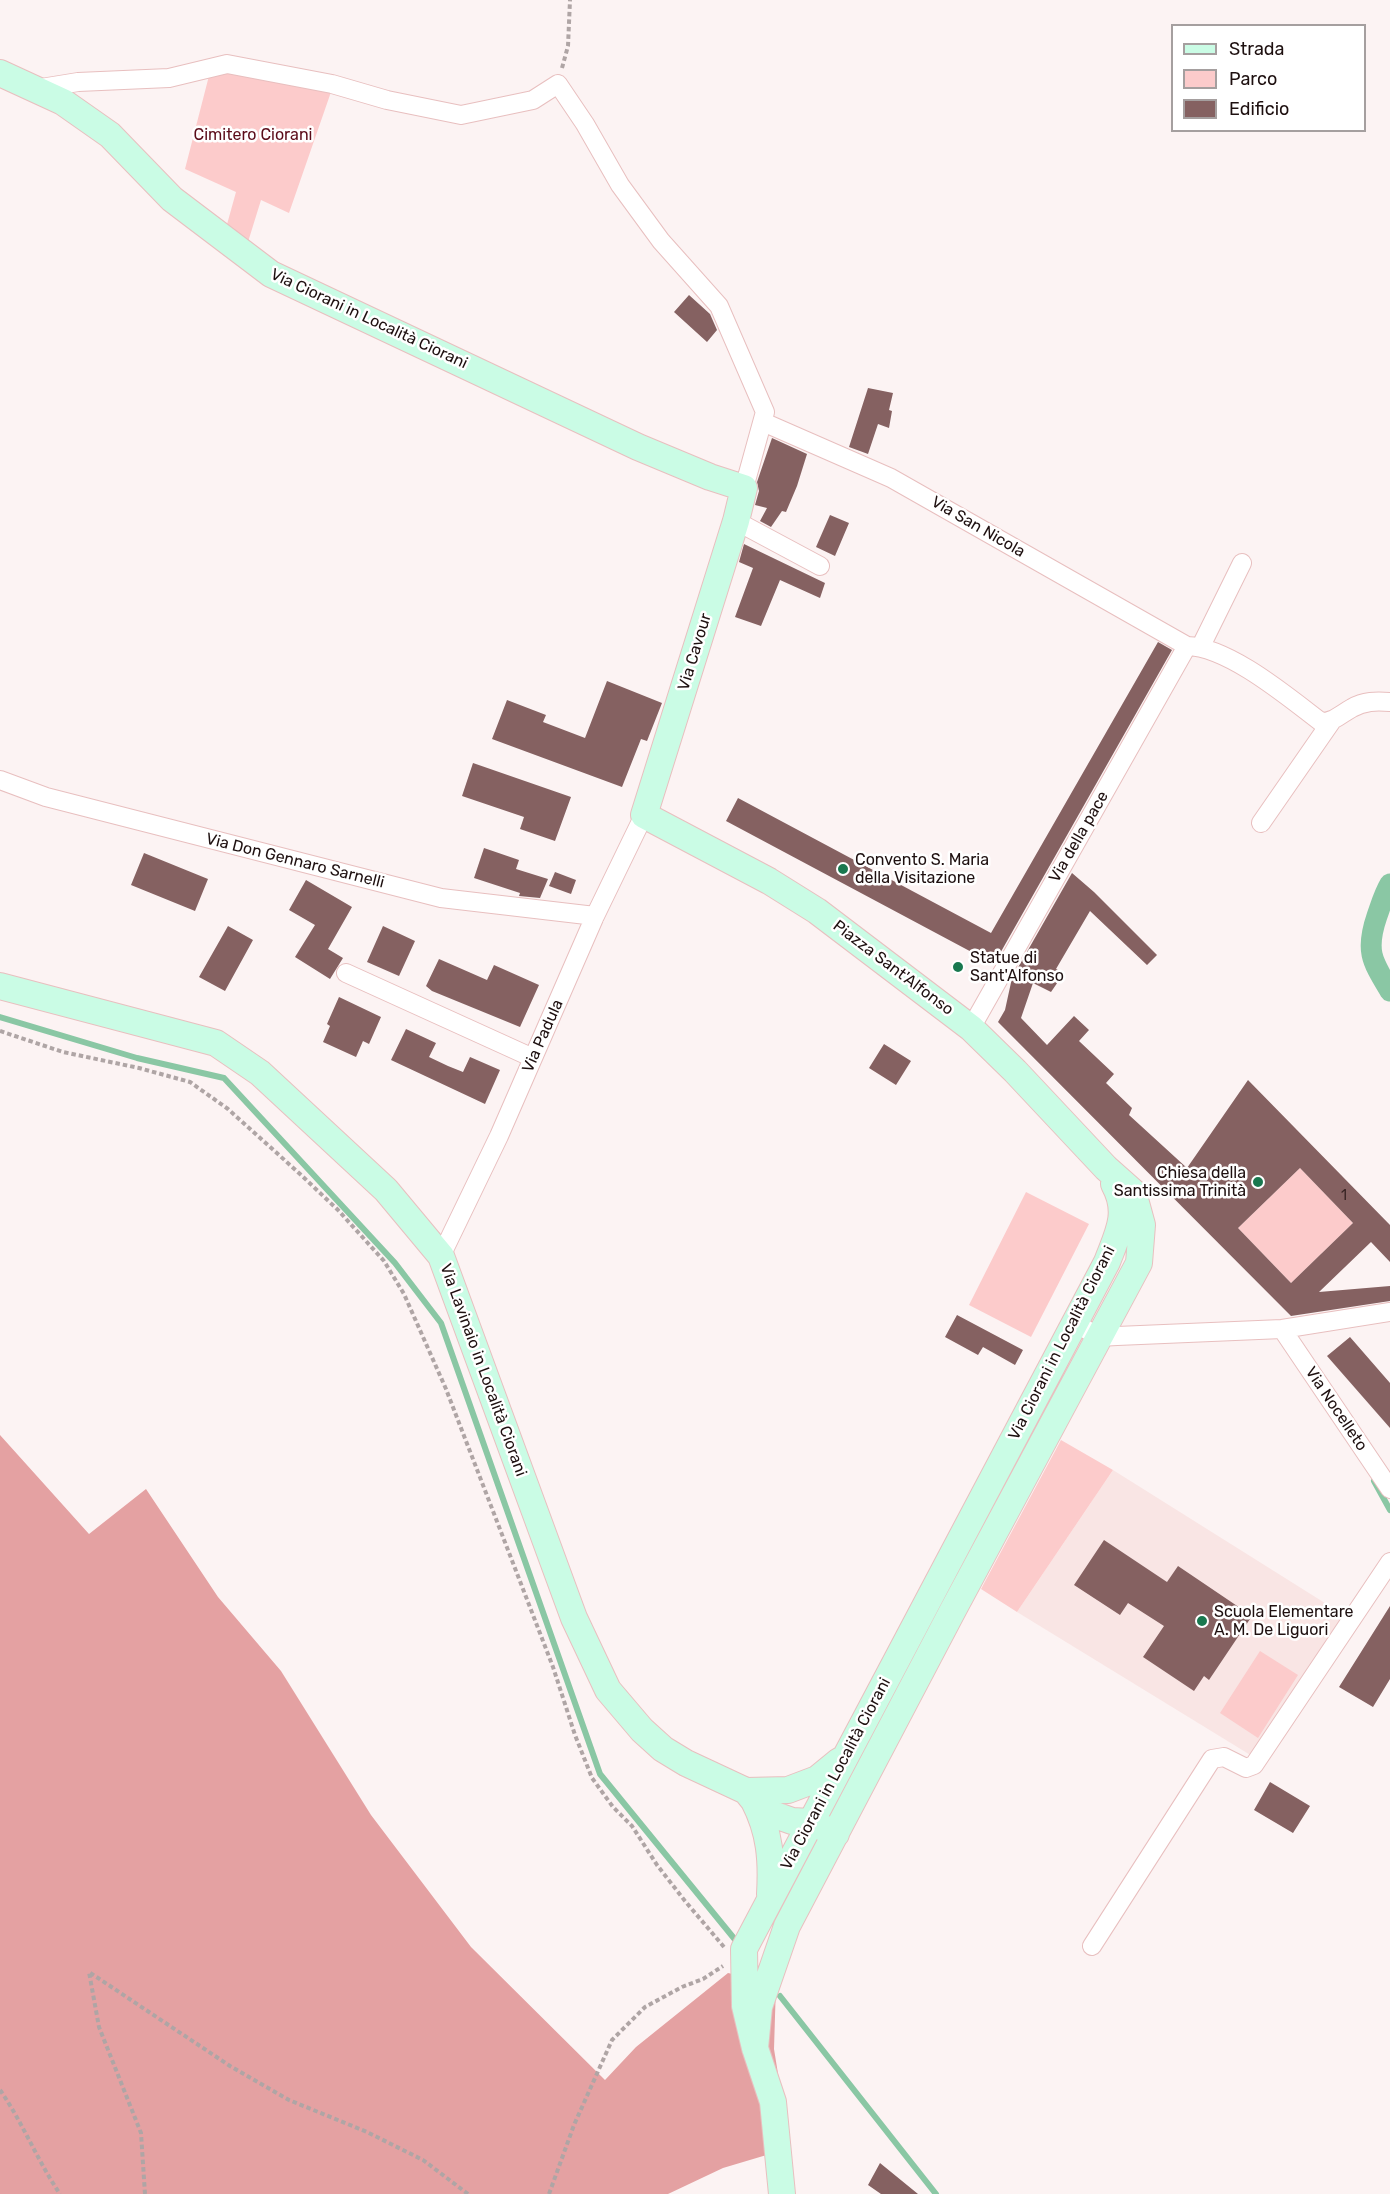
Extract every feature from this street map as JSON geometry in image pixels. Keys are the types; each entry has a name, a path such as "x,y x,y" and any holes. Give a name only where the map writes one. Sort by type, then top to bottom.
{"street":[{"path":"35,89 78,82 169,78 227,64 332,84 387,100 461,115 533,100 558,84 585,124 620,185 661,241 718,306 765,412 744,488"},
{"name":"Via Ciorani in Località Ciorani","path":"0,73 63,102 110,135 172,199 271,274 638,447 710,477 744,488"},
{"name":"Via San Nicola","path":"763,422 891,478 1194,646 1249,670 1322,722 1331,722"},
{"name":"Via Cavour","path":"645,815 736,521 744,488"},
{"path":"736,521 820,566"},
{"name":"Via della pace","path":"970,1028 1242,563"},
{"path":"1261,823 1331,722 1364,702 1390,702"},
{"name":"Via Don Gennaro Sarnelli","path":"0,780 46,797 441,898 595,916"},
{"name":"Via Padula","path":"441,1256 500,1136 595,916 645,815"},
{"name":"Piazza Sant'Alfonso","path":"645,815 769,881 817,911 970,1028 1015,1071 1106,1168"},
{"path":"346,973 533,1058"},
{"name":"Via Lavinaio in Località Ciorani","path":"0,986 216,1043 260,1072 386,1190 441,1256 574,1618 608,1690 642,1730 663,1749 686,1763 753,1794 784,1818 811,1822 836,1833"},
{"name":"Via Ciorani in Località Ciorani","path":"782,2194 773,2102 755,2048 745,2006 744,1949 1107,1262 1121,1225 1122,1198 1106,1168"},
{"name":"Via Ciorani in Località Ciorani","path":"755,2048 759,2007 788,1926 1139,1263 1142,1225 1133,1192 1106,1168"},
{"path":"1075,1323 1099,1337 1282,1329 1390,1312"},
{"name":"Via Nocelleto","path":"1282,1329 1390,1489"},
{"path":"1092,1946 1212,1759 1224,1757 1246,1768 1254,1765 1390,1562"},
{"path":"770,1899 772,1858 767,1833 753,1794 789,1790 817,1779 847,1754"}],"path":[{"path":"558,84 568,46 570,0"},
{"path":"0,1030 63,1053 139,1068 190,1082 228,1109 300,1174 338,1210 384,1261 404,1294 446,1389 553,1667 575,1736 592,1778 613,1807 632,1826 657,1865 685,1901 720,1943 744,1966"},
{"path":"549,2194 574,2125 612,2040 645,2007 682,1987 703,1979 724,1966 744,1966"},
{"path":"145,2194 141,2133 99,2028 89,1972 240,2072 289,2100 367,2132 423,2160 468,2194"},
{"path":"0,2090 17,2115 40,2163 60,2194"}],"shaded area":[{"path":"0,1435 89,1534 146,1489 218,1597 281,1671 371,1815 471,1947 605,2080 636,2047 728,1973 776,1984 774,2049 790,2148 723,2168 668,2194 0,2194"},
{"path":"1113,1470 1344,1615 1252,1756 1017,1612"}],"green space":[{"name":"Cimitero Ciorani","path":"211,68 331,92 289,213 261,200 248,242 226,228 236,192 185,169"},
{"path":"1300,1168 1353,1223 1291,1283 1238,1228"},
{"path":"1026,1192 1089,1224 1031,1337 969,1305"},
{"path":"1061,1440 1113,1470 1017,1612 981,1589"},
{"path":"1260,1651 1298,1675 1258,1738 1220,1713"}],"building":[{"path":"689,295 710,314 717,330 707,342 674,312"},
{"path":"868,388 893,393 889,410 892,411 889,428 878,424 868,454 849,447"},
{"path":"772,438 807,454 786,512 782,511 771,527 760,521 767,508 755,505 759,491 757,482"},
{"path":"830,515 849,523 835,556 816,547"},
{"path":"744,544 825,583 820,598 780,580 761,626 735,617 753,568 739,562"},
{"name":"Convento S. Maria della Visitazione","path":"1158,642 1172,650 994,964 726,821 738,798 991,933"},
{"path":"607,681 662,703 647,741 641,739 622,787 492,739 507,700 546,715 543,722 585,738"},
{"path":"473,763 571,797 555,841 520,829 524,817 462,796"},
{"path":"484,848 519,860 516,869 548,879 540,898 519,896 520,893 474,878"},
{"path":"144,853 208,879 195,911 131,885"},
{"path":"555,872 576,880 571,894 549,886"},
{"path":"1072,873 1157,955 1147,965 1090,911 1056,969 1064,973 1051,992 1033,983 1021,1018 1047,1045 1074,1016 1089,1030 1079,1041 1114,1074 1106,1083 1132,1108 1129,1115 1187,1168 1248,1080 1390,1225 1390,1262 1371,1242 1319,1292 1390,1286 1390,1301 1291,1316 998,1022 1005,1010 1012,978","holes":["1300,1168 1353,1223 1291,1283 1238,1228"]},
{"path":"306,880 352,907 328,949 343,958 330,979 295,957 315,925 289,910"},
{"path":"228,926 253,940 225,991 199,977"},
{"path":"383,926 415,941 399,976 367,962"},
{"path":"439,959 487,980 494,965 539,985 520,1027 432,991 426,986"},
{"path":"339,997 381,1017 369,1044 363,1041 356,1057 323,1042 330,1026 327,1024"},
{"path":"406,1029 436,1043 429,1057 448,1066 463,1072 470,1057 500,1070 485,1104 391,1060"},
{"path":"884,1044 911,1061 896,1085 869,1068"},
{"path":"957,1315 1023,1350 1015,1365 983,1347 978,1355 945,1337"},
{"path":"1350,1337 1390,1383 1390,1428 1327,1356"},
{"name":"Scuola Elementare A. M. De Liguori","path":"1104,1540 1167,1582 1178,1566 1252,1616 1209,1680 1204,1676 1194,1691 1143,1657 1164,1626 1128,1603 1120,1615 1074,1585"},
{"path":"1390,1606 1390,1679 1373,1707 1339,1687"},
{"path":"1270,1782 1310,1806 1293,1833 1254,1810"},
{"path":"880,2163 918,2194 881,2194 868,2185"}],"waterway":[{"path":"1390,884 1371,938 1372,955 1390,991"},
{"path":"0,1017 137,1058 224,1078 395,1263 441,1323 600,1774 737,1942"},
{"path":"1374,1481 1390,1510"},
{"path":"780,1996 936,2194"}],"place":[{"name":"Convento S. Maria della Visitazione","path":"843,869"},
{"name":"Statue di Sant'Alfonso","path":"958,967"},
{"name":"Chiesa della Santissima Trinità","path":"1258,1182"},
{"name":"Scuola Elementare A. M. De Liguori","path":"1202,1621"}]}
